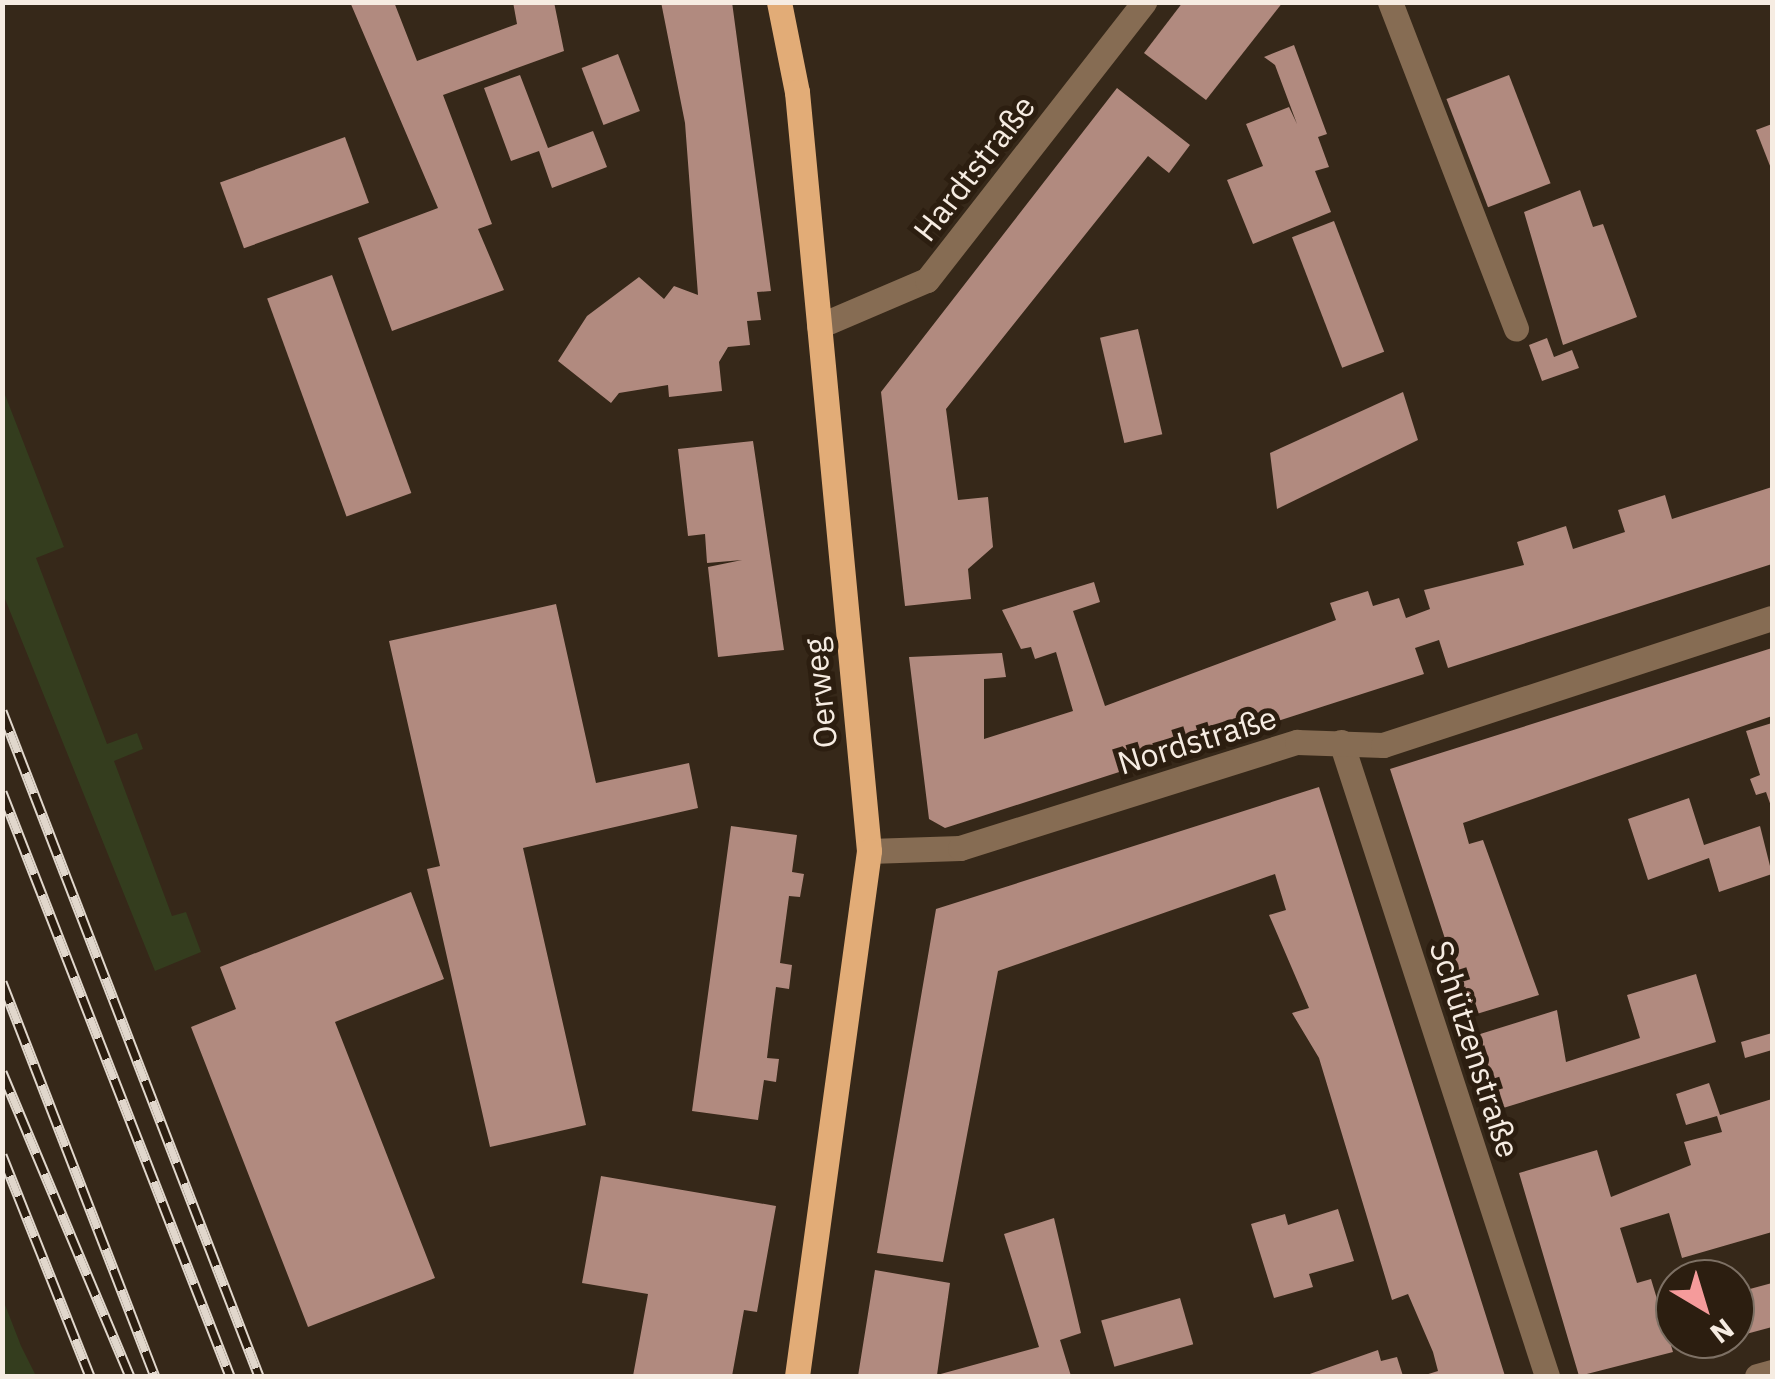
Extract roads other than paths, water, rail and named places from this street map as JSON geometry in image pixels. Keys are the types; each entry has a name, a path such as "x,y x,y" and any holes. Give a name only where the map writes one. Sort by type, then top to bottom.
{"main road":[{"name":"Oerweg","path":"778,2 797,92 869,851 798,1376"}],"street":[{"name":"Hardtstraße","path":"819,326 928,280 1144,2"},
{"path":"1390,2 1516,328"},
{"name":"Nordstraße","path":"869,851 960,848 1297,742 1382,745 1772,618"},
{"name":"Schützenstraße","path":"1340,742 1547,1376"},
{"path":"1757,1376 1772,1372"}],"railway":[{"path":"2,711 259,1376"},
{"path":"2,792 230,1376"},
{"path":"2,982 155,1376"},
{"path":"2,1072 130,1376"},
{"path":"2,1155 90,1376"}]}
